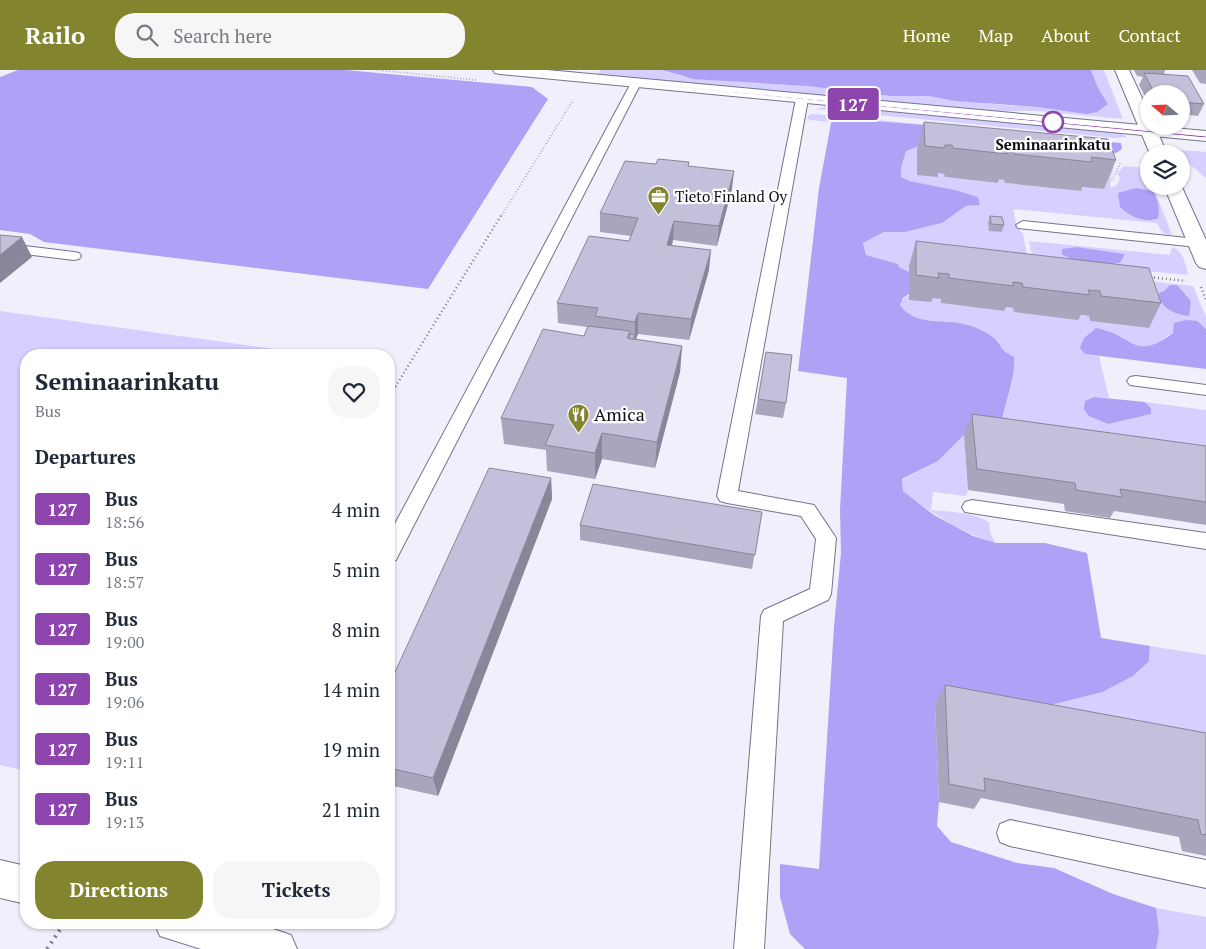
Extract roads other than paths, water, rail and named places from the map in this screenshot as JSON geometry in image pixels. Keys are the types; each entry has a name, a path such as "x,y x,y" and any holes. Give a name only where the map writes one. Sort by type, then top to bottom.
{"street":[{"path":"500,70 1140,130"},
{"path":"1122,70 1140,111"},
{"path":"1190,135 1206,136"},
{"path":"1177,195 1206,263"},
{"path":"0,879 20,884"},
{"path":"207,929 277,949"}],"lane":[{"path":"395,543 636,83"},
{"path":"749,949 772,616 820,594 826,538 807,510 727,496 802,99"},
{"path":"1023,225 1197,243"},
{"path":"0,247 74,256"},
{"path":"1136,381 1206,390"},
{"path":"972,507 1206,541"},
{"path":"1010,833 1206,874"}],"place":[{"name":"Seminaarinkatu","path":"1053,122"},
{"name":"Tieto Finland Oy","path":"659,215"},
{"name":"Amica","path":"578,433"}]}
